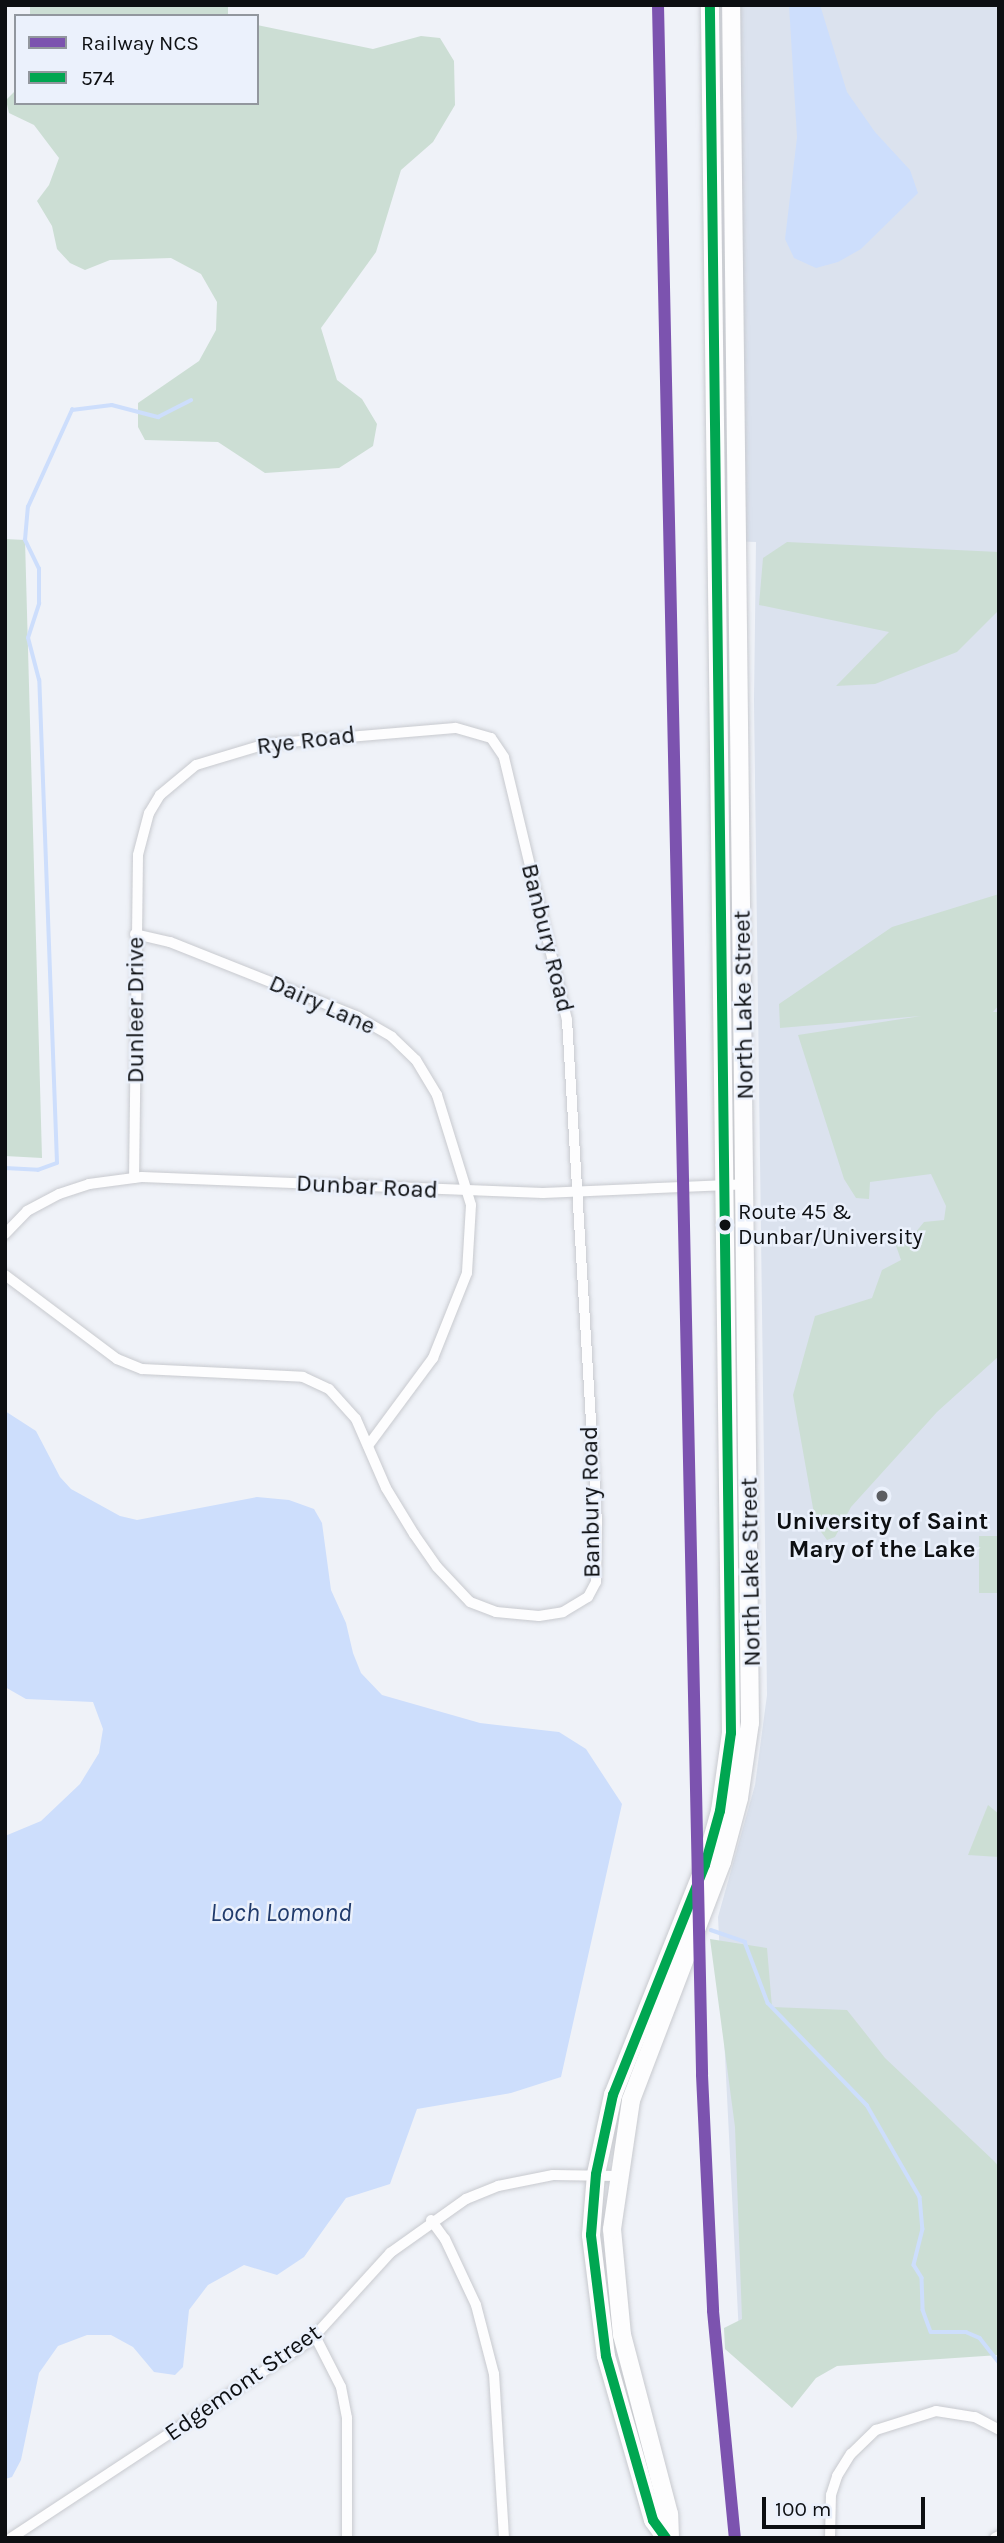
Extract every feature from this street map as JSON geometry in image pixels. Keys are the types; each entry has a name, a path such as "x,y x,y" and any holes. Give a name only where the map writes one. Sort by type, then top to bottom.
{"main road":[{"name":"North Lake Street","path":"668,2538 653,2520 604,2346 592,2258 596,2174 623,2068 705,1865 729,1761 732,1688 710,5"},
{"name":"North Lake Street","path":"668,2538 669,2514 618,2316 612,2241 617,2176 642,2065 722,1862 748,1745 752,1680 731,5"}],"street":[{"name":"Rye Road","path":"140,842 149,813 170,783 196,765 238,750 325,736 455,728 491,738 504,757"},
{"name":"Banbury Road","path":"5,1275 117,1359 142,1369 316,1381 344,1401 414,1534 445,1578 470,1602 496,1612 539,1616 563,1612 590,1595 596,1582 597,1521 567,1020 504,757"},
{"name":"Dunleer Drive","path":"134,1178 135,934 140,842"},
{"name":"Dairy Lane","path":"135,934 170,942 328,1004 392,1037 426,1073 437,1095 468,1192 471,1240 456,1310 415,1387 368,1446"},
{"name":"Dunbar Road","path":"5,1234 42,1201 89,1184 134,1178 468,1192 746,1184"},
{"name":"Edgemont Street","path":"11,2538 315,2336 390,2253 431,2220 498,2186 553,2175 617,2176"},
{"path":"431,2220 445,2239 476,2305 494,2374 504,2538"},
{"path":"315,2336 330,2360 347,2418 347,2538"},
{"path":"830,2538 831,2495 837,2476 867,2436 899,2419 936,2411 975,2417 999,2430"}],"shaded area":[{"name":"University of Saint Mary of the Lake","path":"716,5 999,5 999,2355 740,2355 718,1917 755,1785 767,1695 754,700 756,542 723,541"}],"green space":[{"path":"30,5 228,5 228,14 30,14"},
{"path":"259,25 373,49 421,36 440,38 454,61 455,105 433,142 401,170 376,252 321,328 337,380 362,399 377,424 373,446 339,468 265,473 218,442 145,440 138,427 138,403 199,361 216,330 217,302 201,274 171,258 110,260 85,270 70,263 57,249 52,226 37,201 49,185 59,158 34,125 9,113 6,100 14,92 14,105 259,105"},
{"path":"5,539 25,540 42,1158 5,1156"},
{"path":"787,542 999,552 999,610 957,652 875,684 836,686 889,632 759,605 763,558"},
{"path":"999,894 999,1005 993,1012 999,1012 999,1356 937,1412 851,1507 835,1537 827,1540 816,1525 793,1395 815,1316 872,1298 882,1270 901,1260 893,1237 915,1233 924,1222 944,1220 946,1206 931,1174 870,1182 869,1199 856,1198 844,1179 798,1035 921,1016 780,1028 779,1004 892,927"},
{"path":"979,1536 999,1536 999,1593 979,1593"},
{"path":"988,1805 999,1814 999,1857 968,1855"},
{"path":"710,1939 767,1948 772,2007 847,2010 885,2058 999,2167 999,2355 837,2366 816,2378 792,2408 725,2349 724,2328 742,2319 735,2127"}],"water":[{"path":"789,5 820,5 847,92 875,132 910,170 918,193 861,249 838,262 816,268 794,258 785,239 797,137"},
{"name":"Loch Lomond","path":"5,1411 36,1431 60,1477 71,1489 120,1516 137,1520 257,1497 289,1500 314,1509 322,1523 331,1590 346,1623 353,1653 361,1673 382,1695 480,1723 559,1732 586,1749 622,1804 561,2077 511,2093 417,2109 390,2184 346,2198 304,2257 277,2275 244,2265 208,2285 189,2310 183,2367 175,2375 154,2372 133,2347 111,2335 87,2335 58,2346 39,2373 21,2460 12,2477 5,2479 5,1836 41,1821 80,1784 99,1753 103,1729 93,1702 26,1699 5,1687"}],"waterway":[{"path":"5,1168 38,1170 57,1163 39,680 28,638 39,604 39,569 25,540 28,507 72,410 112,405 158,417 191,400"},
{"path":"711,1930 745,1942 768,2003 867,2105 920,2197 923,2229 914,2265 922,2278 923,2310 931,2332 966,2332 980,2338 999,2362"}],"rail line":[{"name":"NCS","path":"658,5 702,2075 713,2311 735,2538"}],"transit line":[{"name":"574","path":"666,2538 653,2520 606,2356 591,2235 596,2174 613,2095 705,1865 720,1811 731,1733 710,5"}],"place":[{"name":"Route 45 & Dunbar/University","path":"725,1225"},
{"name":"University of Saint Mary of the Lake","path":"882,1496"}]}
